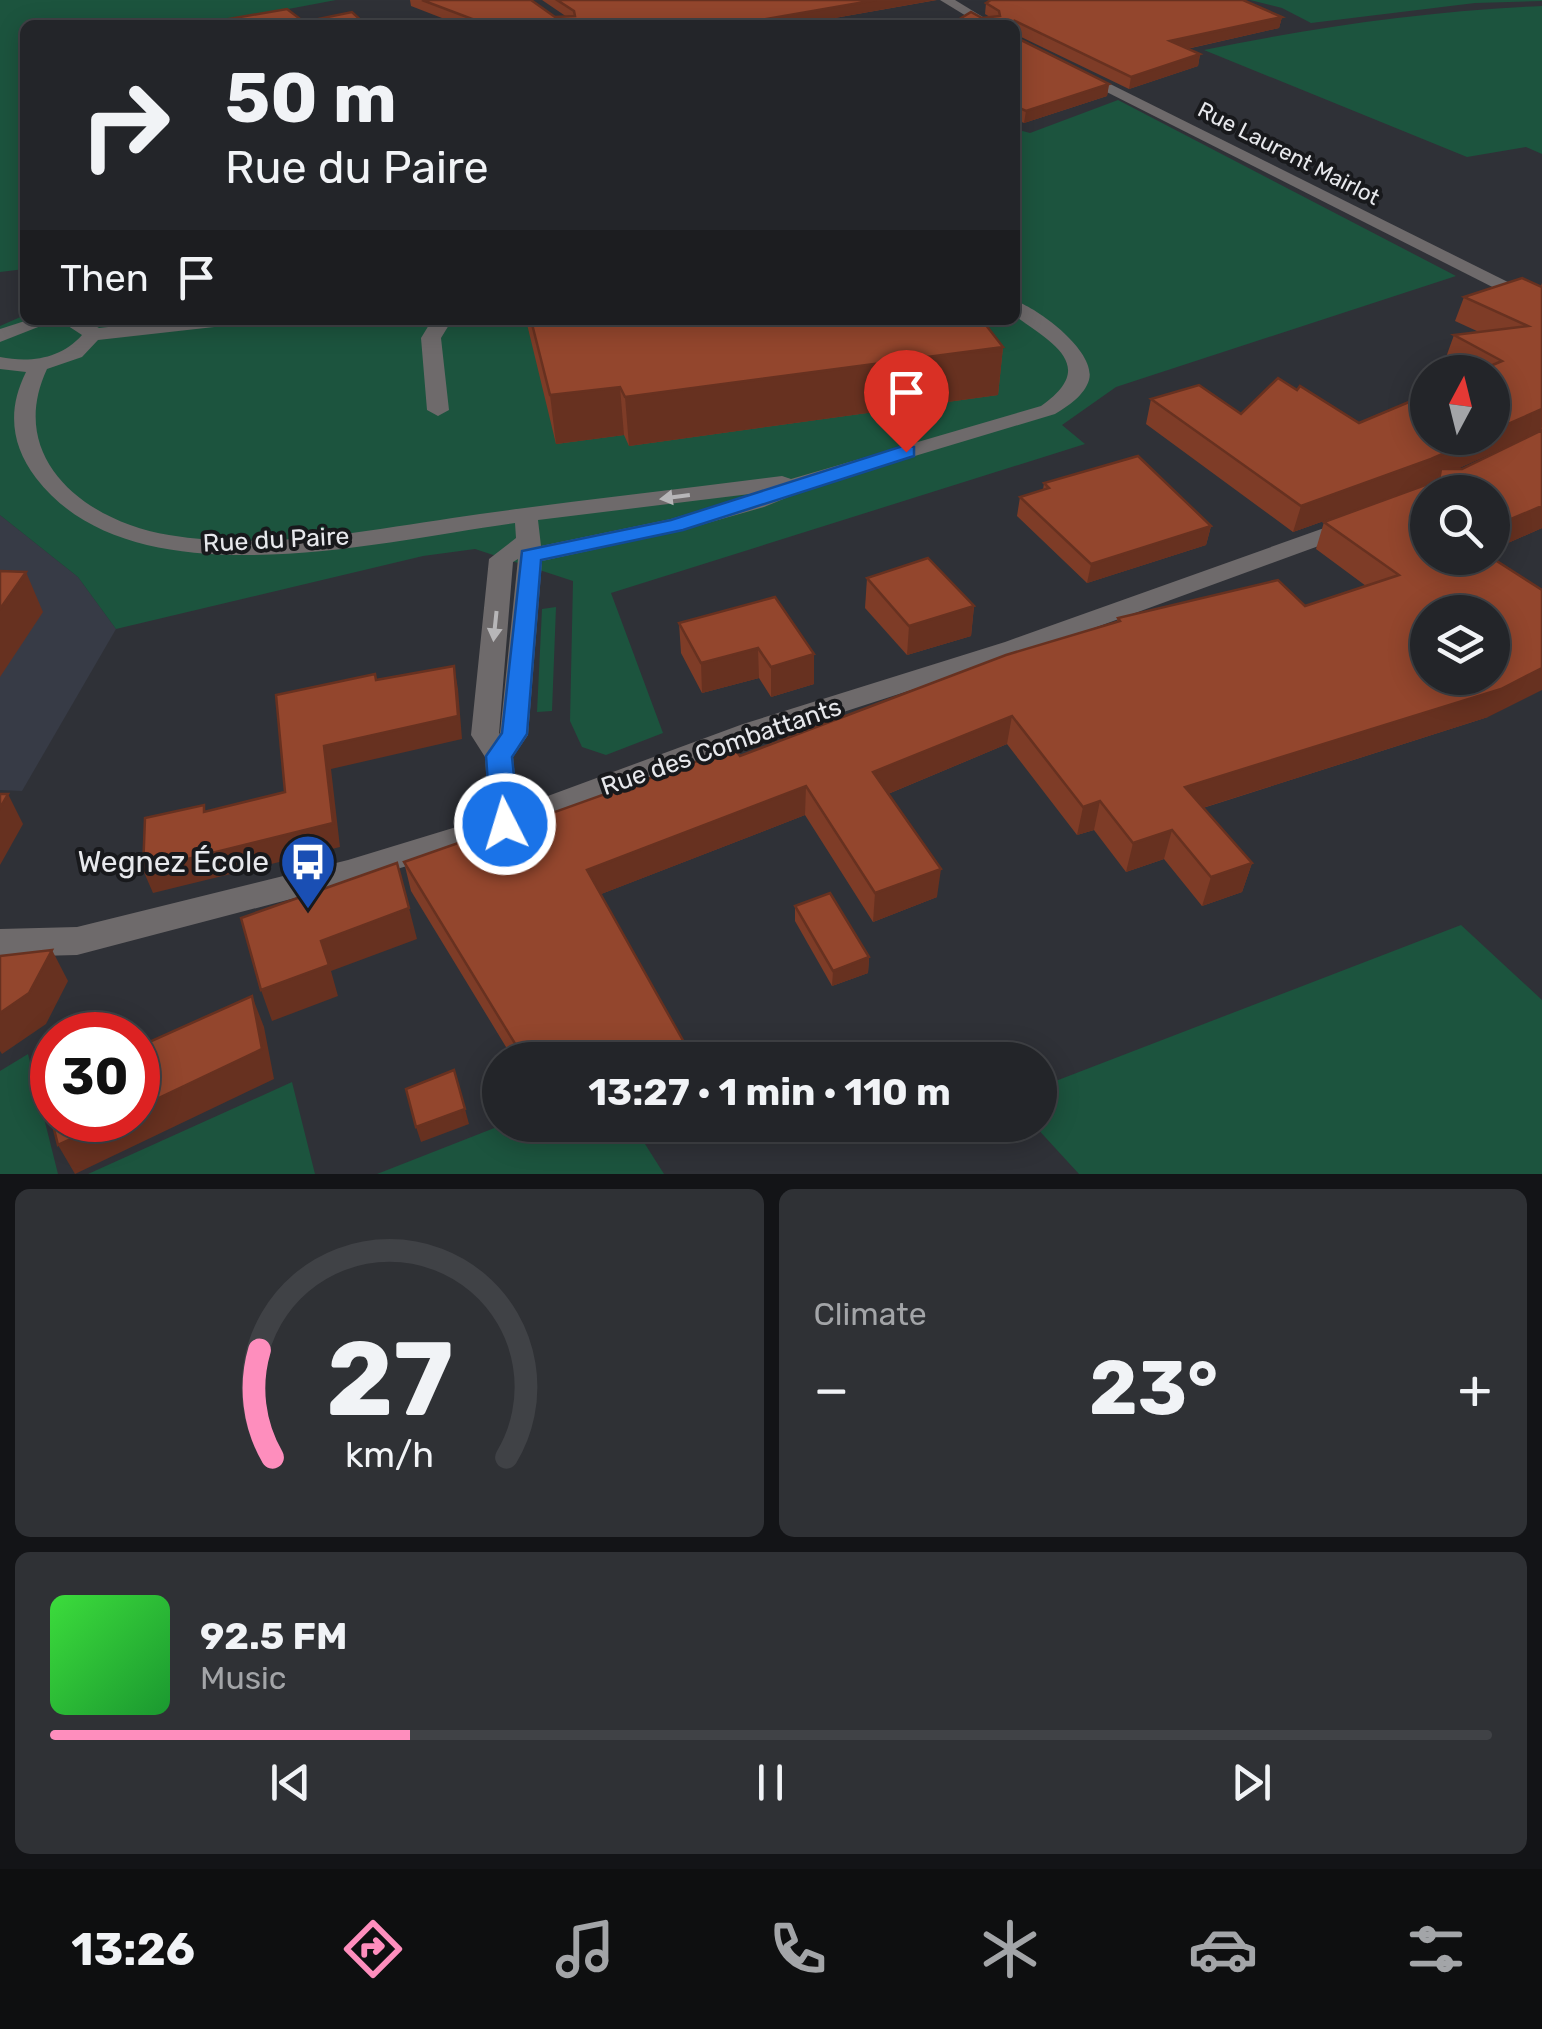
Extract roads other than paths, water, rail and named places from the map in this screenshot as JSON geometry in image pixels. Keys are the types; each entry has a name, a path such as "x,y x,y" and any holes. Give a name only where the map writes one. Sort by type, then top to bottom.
{"street":[{"path":"946,0 981,20"},
{"name":"Rue Laurent Mairlot","path":"1061,64 1542,306"},
{"name":"Rue du Paire","path":"527,538 807,481 1048,410 1065,400 1080,378 1075,354 1020,312"},
{"path":"0,336 32,325"},
{"path":"85,325 92,336"},
{"path":"0,363 39,365 71,355 92,336 182,325"},
{"path":"438,410 431,338 439,325"},
{"name":"Rue du Paire","path":"39,365 26,390 22,424 30,455 51,482 92,516 128,534 187,543 527,538 676,525 756,502 807,481"},
{"name":"Rue des Combattants","path":"0,943 76,940 348,872 505,824 752,731 1014,648 1379,516"},
{"path":"505,824 499,756 514,734 527,538"}],"place":[{"name":"Wegnez École","path":"308,911"}]}
